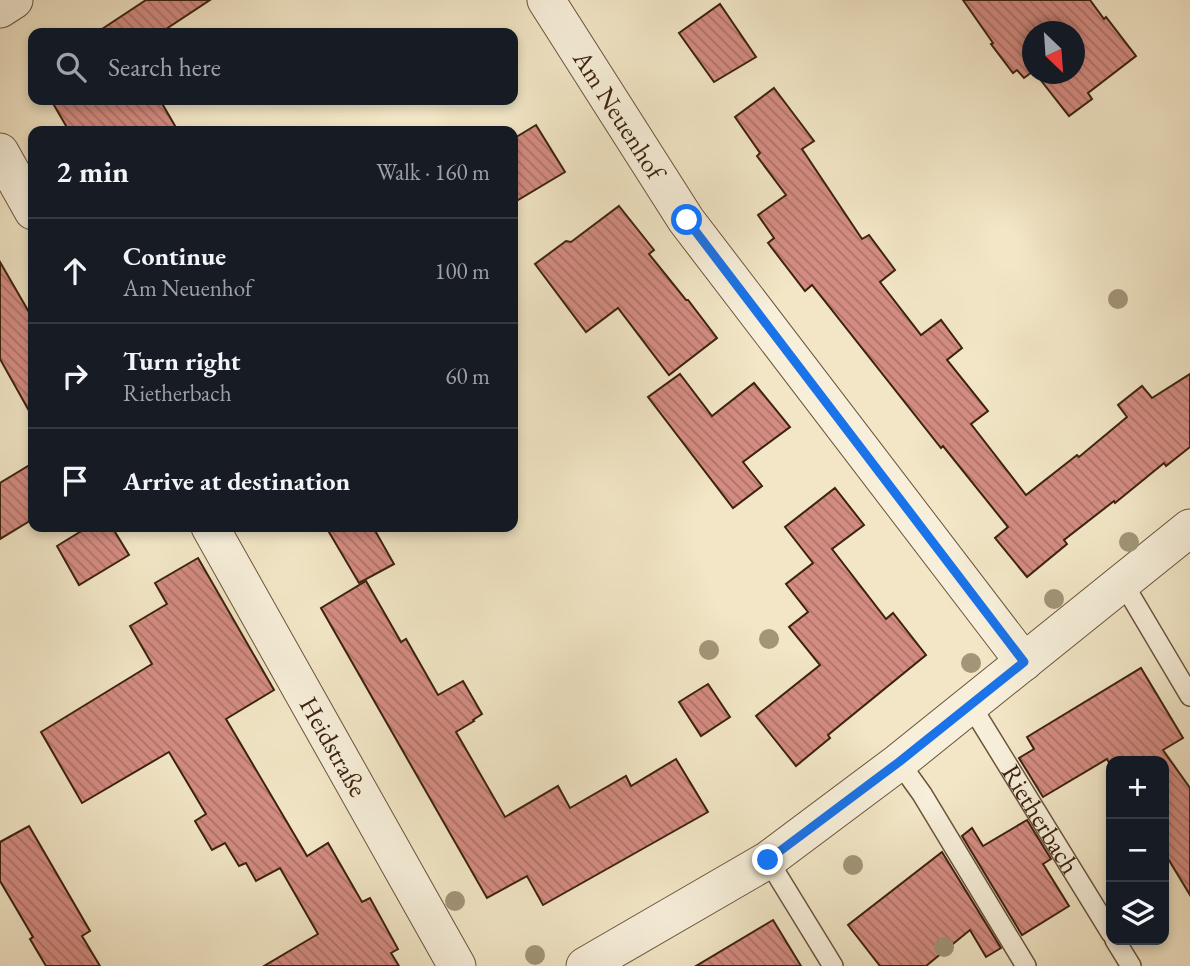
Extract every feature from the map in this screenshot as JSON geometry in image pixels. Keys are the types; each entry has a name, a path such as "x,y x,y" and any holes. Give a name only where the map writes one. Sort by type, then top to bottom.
{"street":[{"path":"0,9 14,0"},
{"name":"Am Neuenhof","path":"546,0 687,220 1024,662"},
{"path":"0,152 28,202"},
{"path":"585,966 768,860 899,762 1190,528"},
{"name":"Heidstraße","path":"213,532 457,966"}],"lane":[{"path":"1123,583 1190,696"},
{"name":"Rietherbach","path":"970,704 1106,925"},
{"path":"899,762 922,794 1026,966"},
{"path":"768,860 833,966"},
{"path":"1118,945 1131,966"}],"building":[{"path":"146,0 210,0 168,28 104,28"},
{"path":"963,0 1090,0 1136,56 1088,93 1092,99 1069,116 1044,84 1085,84 1085,21 1022,21 1022,76 1017,70 1013,73 991,44 993,43"},
{"path":"720,4 756,57 714,82 679,33"},
{"path":"774,88 814,141 802,149 862,239 869,235 895,270 880,282 921,335 941,320 962,348 947,360 988,411 971,424 1026,495 1077,455 1079,457 1127,417 1118,405 1142,386 1152,398 1190,374 1190,447 1166,466 1164,463 1064,540 1067,544 1027,577 995,538 1008,527 943,446 941,448 812,285 805,291 768,243 774,238 758,215 786,195 757,156 760,153 735,117"},
{"path":"54,105 163,105 175,126 66,126"},
{"path":"536,125 565,172 518,200 518,136"},
{"path":"619,206 654,250 649,254 717,338 669,375 618,308 586,332 535,264 566,241 571,242"},
{"path":"0,262 28,310 28,409 0,359"},
{"path":"680,374 712,416 754,383 790,427 743,462 762,486 733,508 648,397"},
{"path":"28,466 28,522 0,539 0,483"},
{"path":"835,488 864,525 832,549 886,619 893,613 926,655 828,735 830,738 796,766 756,716 820,665 789,627 808,612 786,584 813,563 785,527"},
{"path":"80,532 115,532 129,555 79,585 57,546"},
{"path":"329,532 376,532 394,564 359,583"},
{"path":"198,558 274,690 226,719 307,856 328,843 362,902 370,898 398,949 391,953 399,966 264,966 318,934 280,868 256,881 246,863 239,866 225,843 212,850 195,821 206,814 169,752 82,803 41,732 152,664 130,626 167,604 155,583"},
{"path":"366,581 401,642 406,639 438,695 463,681 482,714 456,732 505,817 558,786 570,808 626,776 631,786 676,759 708,812 543,905 527,876 487,898 321,608"},
{"path":"1141,668 1183,738 1163,750 1167,756 1106,756 1106,760 1043,797 1019,758 1034,749 1027,737"},
{"path":"708,684 730,717 701,736 679,702"},
{"path":"1169,758 1190,788 1190,895 1169,860"},
{"path":"1027,820 1051,859 1043,864 1069,906 1022,935 962,836 972,828 983,846"},
{"path":"29,826 90,931 82,936 100,966 46,966 30,939 33,937 0,881 0,842"},
{"path":"942,852 1001,948 986,957 970,930 926,966 880,966 848,925"},
{"path":"773,920 801,966 696,966"}],"route":[{"path":"687,220 1024,662 899,762 768,860"}]}
